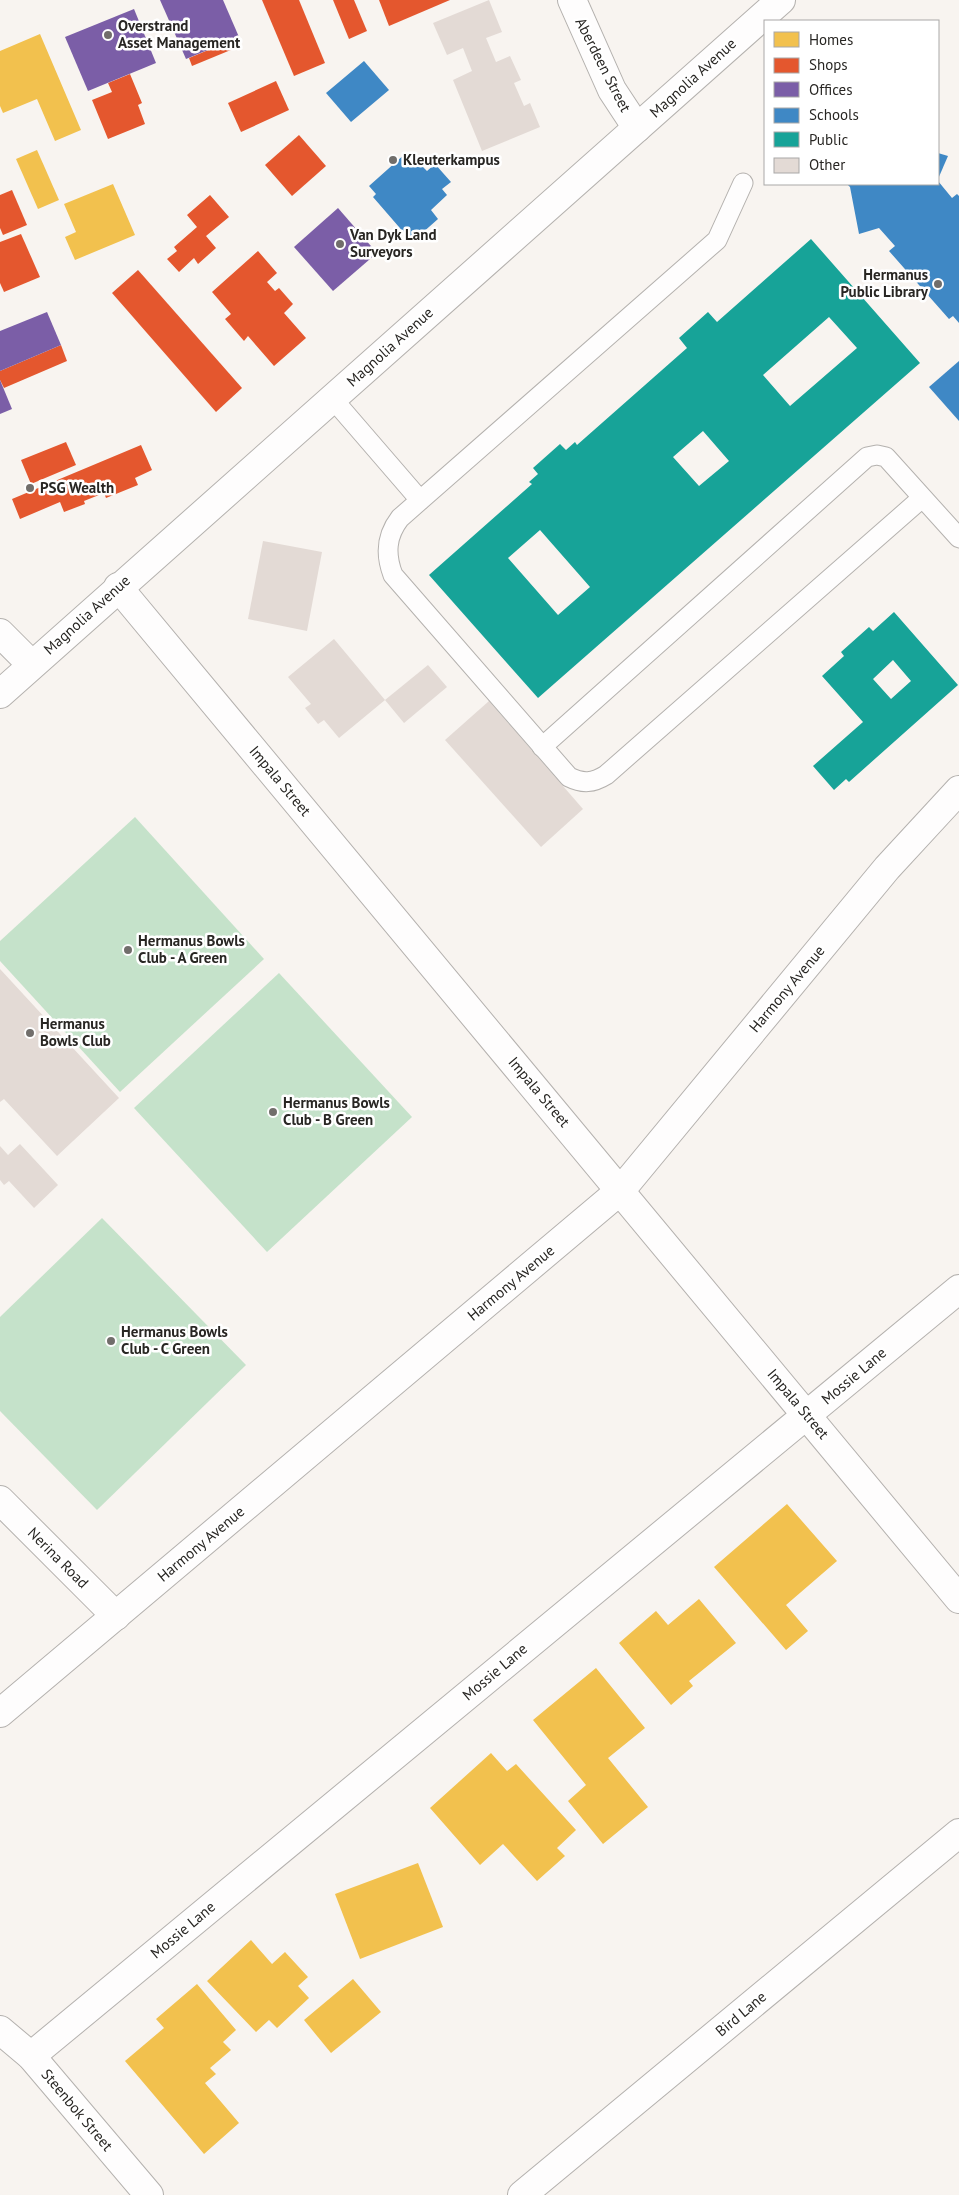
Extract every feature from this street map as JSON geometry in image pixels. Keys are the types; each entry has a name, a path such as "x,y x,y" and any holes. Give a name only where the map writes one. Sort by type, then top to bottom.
{"street":[{"name":"Aberdeen Street","path":"572,0 612,90 636,128"},
{"name":"Magnolia Avenue","path":"0,694 31,664 780,0"},
{"name":"Impala Street","path":"118,587 959,1599"},
{"path":"0,633 31,664"},
{"name":"Harmony Avenue","path":"0,1714 621,1190 887,868 959,790"},
{"name":"Mossie Lane","path":"31,2056 959,1289"},
{"name":"Nerina Road","path":"0,1500 116,1616"},
{"name":"Bird Lane","path":"522,2195 959,1833"},
{"name":"Steenbok Street","path":"0,2030 31,2056 149,2195"}],"lane":[{"path":"743,183 717,240 400,518 389,536 387,561 393,575 569,777 585,782 597,781 922,498"},
{"path":"332,398 420,500"},
{"path":"542,747 867,457 877,455 886,457 959,538"}],"green space":[{"name":"Hermanus Bowls Club - A Green","path":"135,817 264,959 120,1092 0,961 0,941"},
{"name":"Hermanus Bowls Club - B Green","path":"279,973 412,1117 267,1252 134,1108"},
{"name":"Hermanus Bowls Club - C Green","path":"102,1218 246,1365 97,1510 0,1411 0,1317"}],"building: Homes":[{"path":"40,34 81,130 55,141 37,99 3,113 0,106 0,51"},
{"path":"37,150 59,200 38,209 16,159"},
{"path":"113,184 135,235 75,260 65,237 76,232 64,204"},
{"path":"787,1504 837,1561 786,1605 808,1631 786,1650 714,1567"},
{"path":"699,1599 736,1643 689,1681 693,1686 671,1705 619,1643 656,1611 668,1625"},
{"path":"596,1668 645,1728 608,1758 648,1807 603,1844 568,1801 586,1785 533,1720"},
{"path":"491,1753 507,1771 516,1764 576,1830 557,1848 565,1856 537,1881 503,1844 480,1865 430,1808"},
{"path":"418,1863 443,1927 360,1959 335,1894"},
{"path":"251,1940 272,1964 285,1952 308,1977 298,1986 309,1998 277,2028 269,2020 256,2032 207,1981"},
{"path":"353,1979 381,2012 331,2053 304,2020"},
{"path":"197,1984 236,2030 223,2042 231,2050 210,2068 216,2074 205,2083 239,2123 204,2154 125,2061 164,2028 156,2019"}],"building: Shops":[{"path":"262,0 299,0 325,63 294,76"},
{"path":"333,0 354,0 367,31 349,39"},
{"path":"379,0 450,0 389,26"},
{"path":"235,39 238,47 192,66 189,58"},
{"path":"130,74 142,103 138,105 145,124 108,139 92,100 112,92 108,83"},
{"path":"276,81 289,110 241,132 228,103"},
{"path":"299,135 326,166 292,196 265,165"},
{"path":"12,190 27,225 3,235 0,228 0,195"},
{"path":"210,195 229,217 206,236 216,248 198,264 194,258 179,272 167,259 177,251 174,247 197,227 187,215"},
{"path":"21,234 40,277 4,292 0,283 0,242"},
{"path":"258,251 277,273 267,282 275,291 279,288 293,304 284,313 306,338 274,366 248,336 244,341 225,319 231,314 212,292"},
{"path":"138,270 242,388 216,412 112,293"},
{"path":"61,345 67,361 4,388 0,380 0,371"},
{"path":"66,442 76,465 31,484 21,460"},
{"path":"141,445 152,470 135,478 138,485 106,498 104,493 84,501 85,504 64,512 60,502 20,519 12,499"}],"building: Offices":[{"path":"160,0 223,0 239,37 186,59"},
{"path":"134,9 156,63 88,91 65,37"},
{"path":"338,208 377,253 333,291 294,247"},
{"path":"47,312 61,345 0,371 0,331"},
{"path":"0,380 12,409 0,414"}],"building: Schools":[{"path":"364,61 389,90 351,122 326,93"},
{"path":"406,153 413,162 416,160 427,171 435,164 451,182 442,189 447,195 431,210 438,219 412,242 373,197 376,194 369,186"},
{"path":"939,153 948,156 939,177"},
{"name":"Hermanus Public Library","path":"939,182 952,198 957,194 959,196 959,323 953,316 949,319 889,251 895,246 879,228 859,234 850,187 848,185 939,185"},
{"path":"959,361 959,421 929,387"}],"building: Public":[{"path":"811,239 920,363 538,698 429,575 532,484 529,482 538,474 533,468 560,444 566,450 575,442 577,445 687,348 679,338 708,312 717,322","holes":["829,317 857,348 790,406 763,375","703,431 729,461 699,486 673,457","540,530 590,587 558,615 508,558"]},
{"path":"894,612 958,685 849,782 846,779 834,790 813,766 863,722 822,676 844,656 841,652 869,627 873,631","holes":["893,660 911,681 891,699 873,679"]}],"building: Other":[{"path":"489,0 502,32 486,38 496,62 510,56 521,80 514,83 524,106 530,103 540,127 482,151 453,80 472,71 463,48 447,55 433,23"},
{"path":"263,541 322,552 307,631 248,619"},
{"path":"334,639 385,700 339,738 324,720 318,724 305,708 311,704 288,677"},
{"path":"428,665 447,687 404,723 385,700"},
{"path":"489,701 583,809 541,847 445,740"},
{"name":"Hermanus Bowls Club","path":"0,969 119,1098 57,1156 4,1099 0,1102"},
{"path":"20,1144 58,1185 34,1208 9,1181 4,1185 0,1180 0,1146 8,1155"}],"place":[{"name":"Overstrand Asset Management","path":"108,35"},
{"name":"Kleuterkampus","path":"393,160"},
{"name":"Van Dyk Land Surveyors","path":"340,244"},
{"name":"Hermanus Public Library","path":"938,284"},
{"name":"PSG Wealth","path":"30,488"},
{"name":"Hermanus Bowls Club - A Green","path":"128,950"},
{"name":"Hermanus Bowls Club","path":"30,1033"},
{"name":"Hermanus Bowls Club - B Green","path":"273,1112"},
{"name":"Hermanus Bowls Club - C Green","path":"111,1341"}]}
